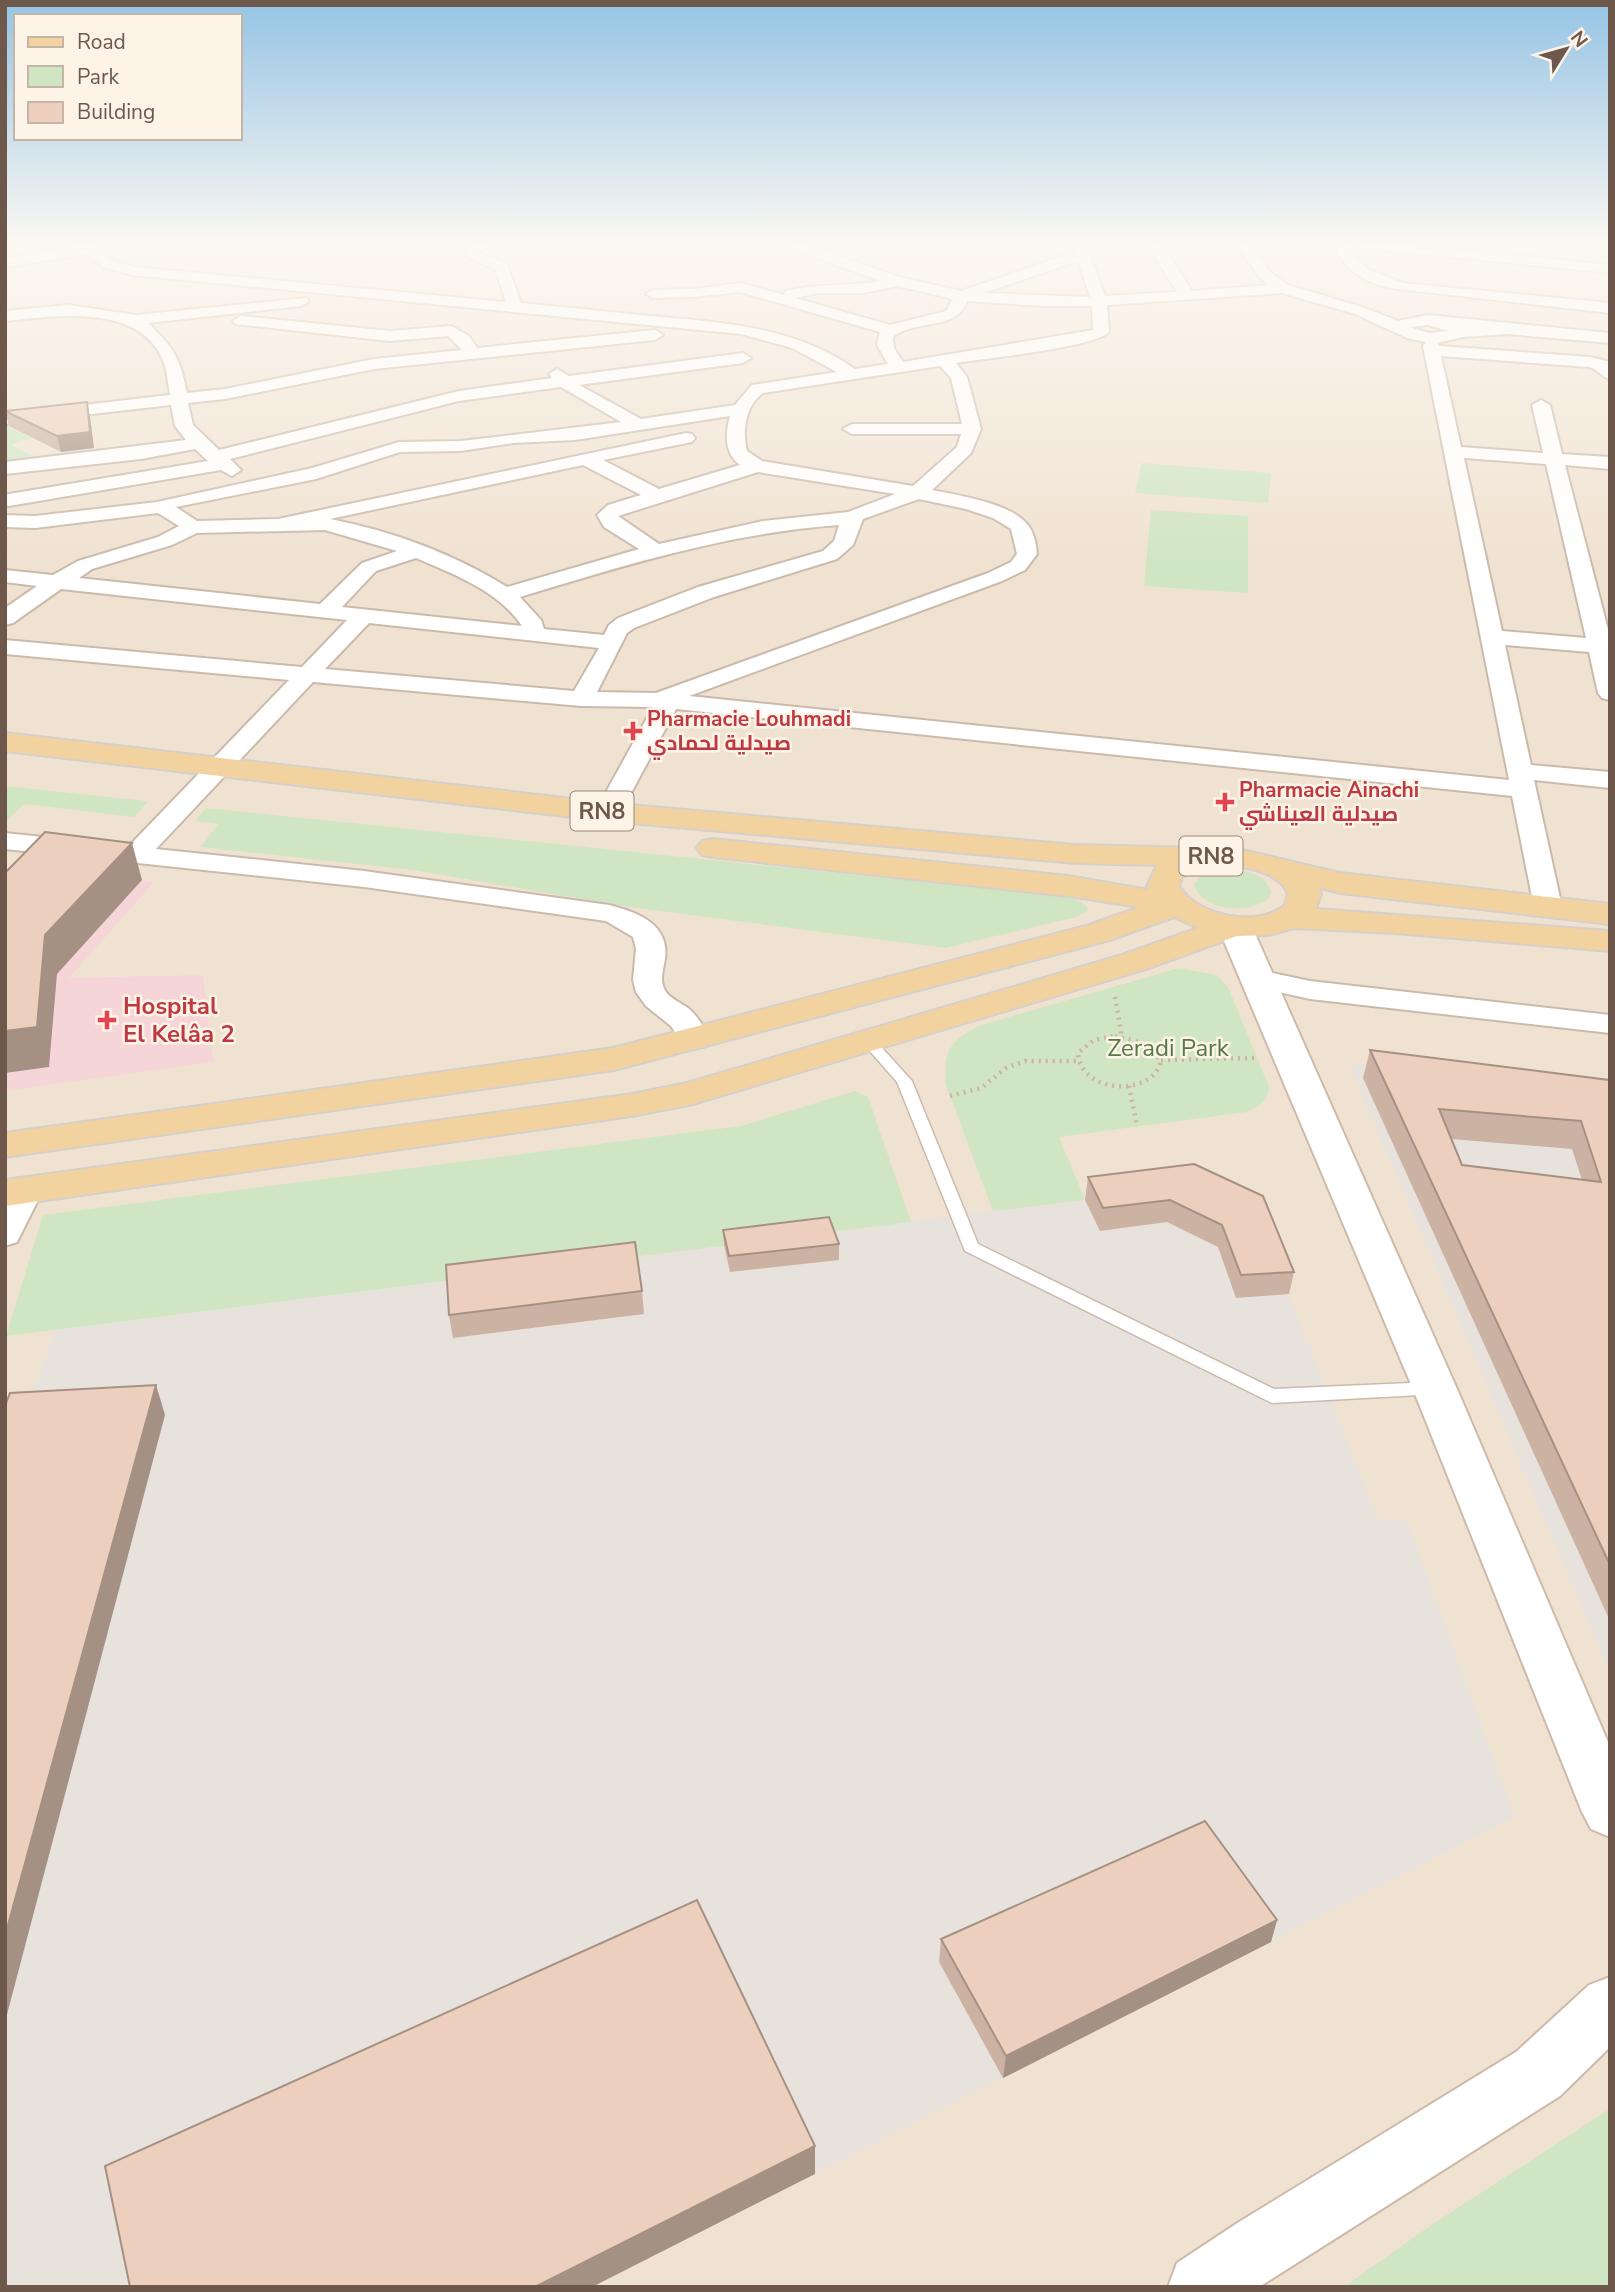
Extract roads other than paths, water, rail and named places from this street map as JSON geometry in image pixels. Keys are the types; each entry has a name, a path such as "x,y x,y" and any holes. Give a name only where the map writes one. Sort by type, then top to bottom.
{"main road":[{"name":"RN8","path":"5,742 134,769 199,788 1068,886 1174,904 1200,919 1233,927 1396,907 1548,907 1610,914"},
{"name":"RN8","path":"5,765 134,769 220,766 608,812 1074,855 1240,856 1340,883 1396,907 1610,941"},
{"path":"1068,886 1074,855"},
{"name":"RN8","path":"1174,904 1164,891 1164,880 1170,869 1201,856"},
{"name":"RN8","path":"1277,867 1296,881 1304,898 1300,909 1282,921"},
{"path":"5,1145 614,1059 915,983 1098,933 1174,904"},
{"path":"15,1192 632,1105 693,1093 945,1017 1124,975 1233,927"},
{"path":"1098,933 1124,975"},
{"path":"915,983 945,1017"}],"street":[{"path":"167,352 172,360 184,426 219,461 254,486"},
{"path":"5,419 180,401 267,387 374,364 493,352"},
{"path":"545,352 552,369 565,381 596,403 638,425"},
{"path":"818,352 850,373"},
{"path":"888,352 898,366"},
{"path":"608,812 662,701 995,577 1018,566 1027,554 1023,534 1017,524 1004,514 917,494 757,466 742,459 738,451 738,418 747,396 758,389 992,352"},
{"path":"1432,352 1548,907"},
{"path":"1476,352 1590,362 1604,366 1610,374"},
{"path":"7,502 219,461 394,412 488,391 743,358"},
{"path":"503,595 655,551 782,522 852,518 917,494 965,449 972,429 959,377 943,359"},
{"path":"340,371 359,384"},
{"path":"488,391 508,403 531,405"},
{"path":"375,397 394,412"},
{"path":"567,405 596,403"},
{"path":"1541,405 1580,566 1606,647 1610,693"},
{"path":"5,521 34,522 162,507 169,503 316,473 399,447 461,446 638,425 738,418"},
{"path":"278,525 465,483 586,460 738,418"},
{"path":"852,429 972,429"},
{"path":"7,502 14,489 7,468 199,443"},
{"path":"399,447 465,483"},
{"path":"1454,453 1610,463"},
{"path":"120,455 139,478"},
{"path":"586,460 657,496"},
{"path":"655,551 611,523 607,515 615,509 757,466"},
{"path":"162,507 193,527"},
{"path":"581,699 617,630 640,617 706,592 830,555 845,542 852,518"},
{"path":"5,618 85,565 165,541 193,527 325,524 343,527 415,552 503,595 533,625 532,635"},
{"path":"324,612 369,567 415,552"},
{"path":"1580,566 1600,579"},
{"path":"5,576 613,642"},
{"path":"134,856 363,616"},
{"path":"1492,637 1606,647"},
{"path":"5,647 581,699 662,701 1521,780 1610,780"},
{"path":"5,841 364,879 574,907 628,919 642,928 652,950 646,976 652,994 663,1006 681,1017 695,1039"},
{"path":"1258,979 1282,921"},
{"path":"1233,927 1435,1389 1610,1812"},
{"path":"1258,979 1310,990 1610,1024"},
{"path":"5,1234 15,1192"},
{"path":"1201,2287 1262,2245 1538,2074 1610,2006"}],"lane":[{"path":"868,1041 904,1081 971,1247 1272,1396 1435,1389"}],"place":[{"name":"Pharmacie Louhmadi صيدلية لحمادي","path":"633,731"},
{"name":"Pharmacie Ainachi صيدلية العيناشي","path":"1225,802"},
{"name":"Hospital El Kelâa 2","path":"107,1020"}],"park label":[{"name":"Zeradi Park","path":"1168,1048"}]}
